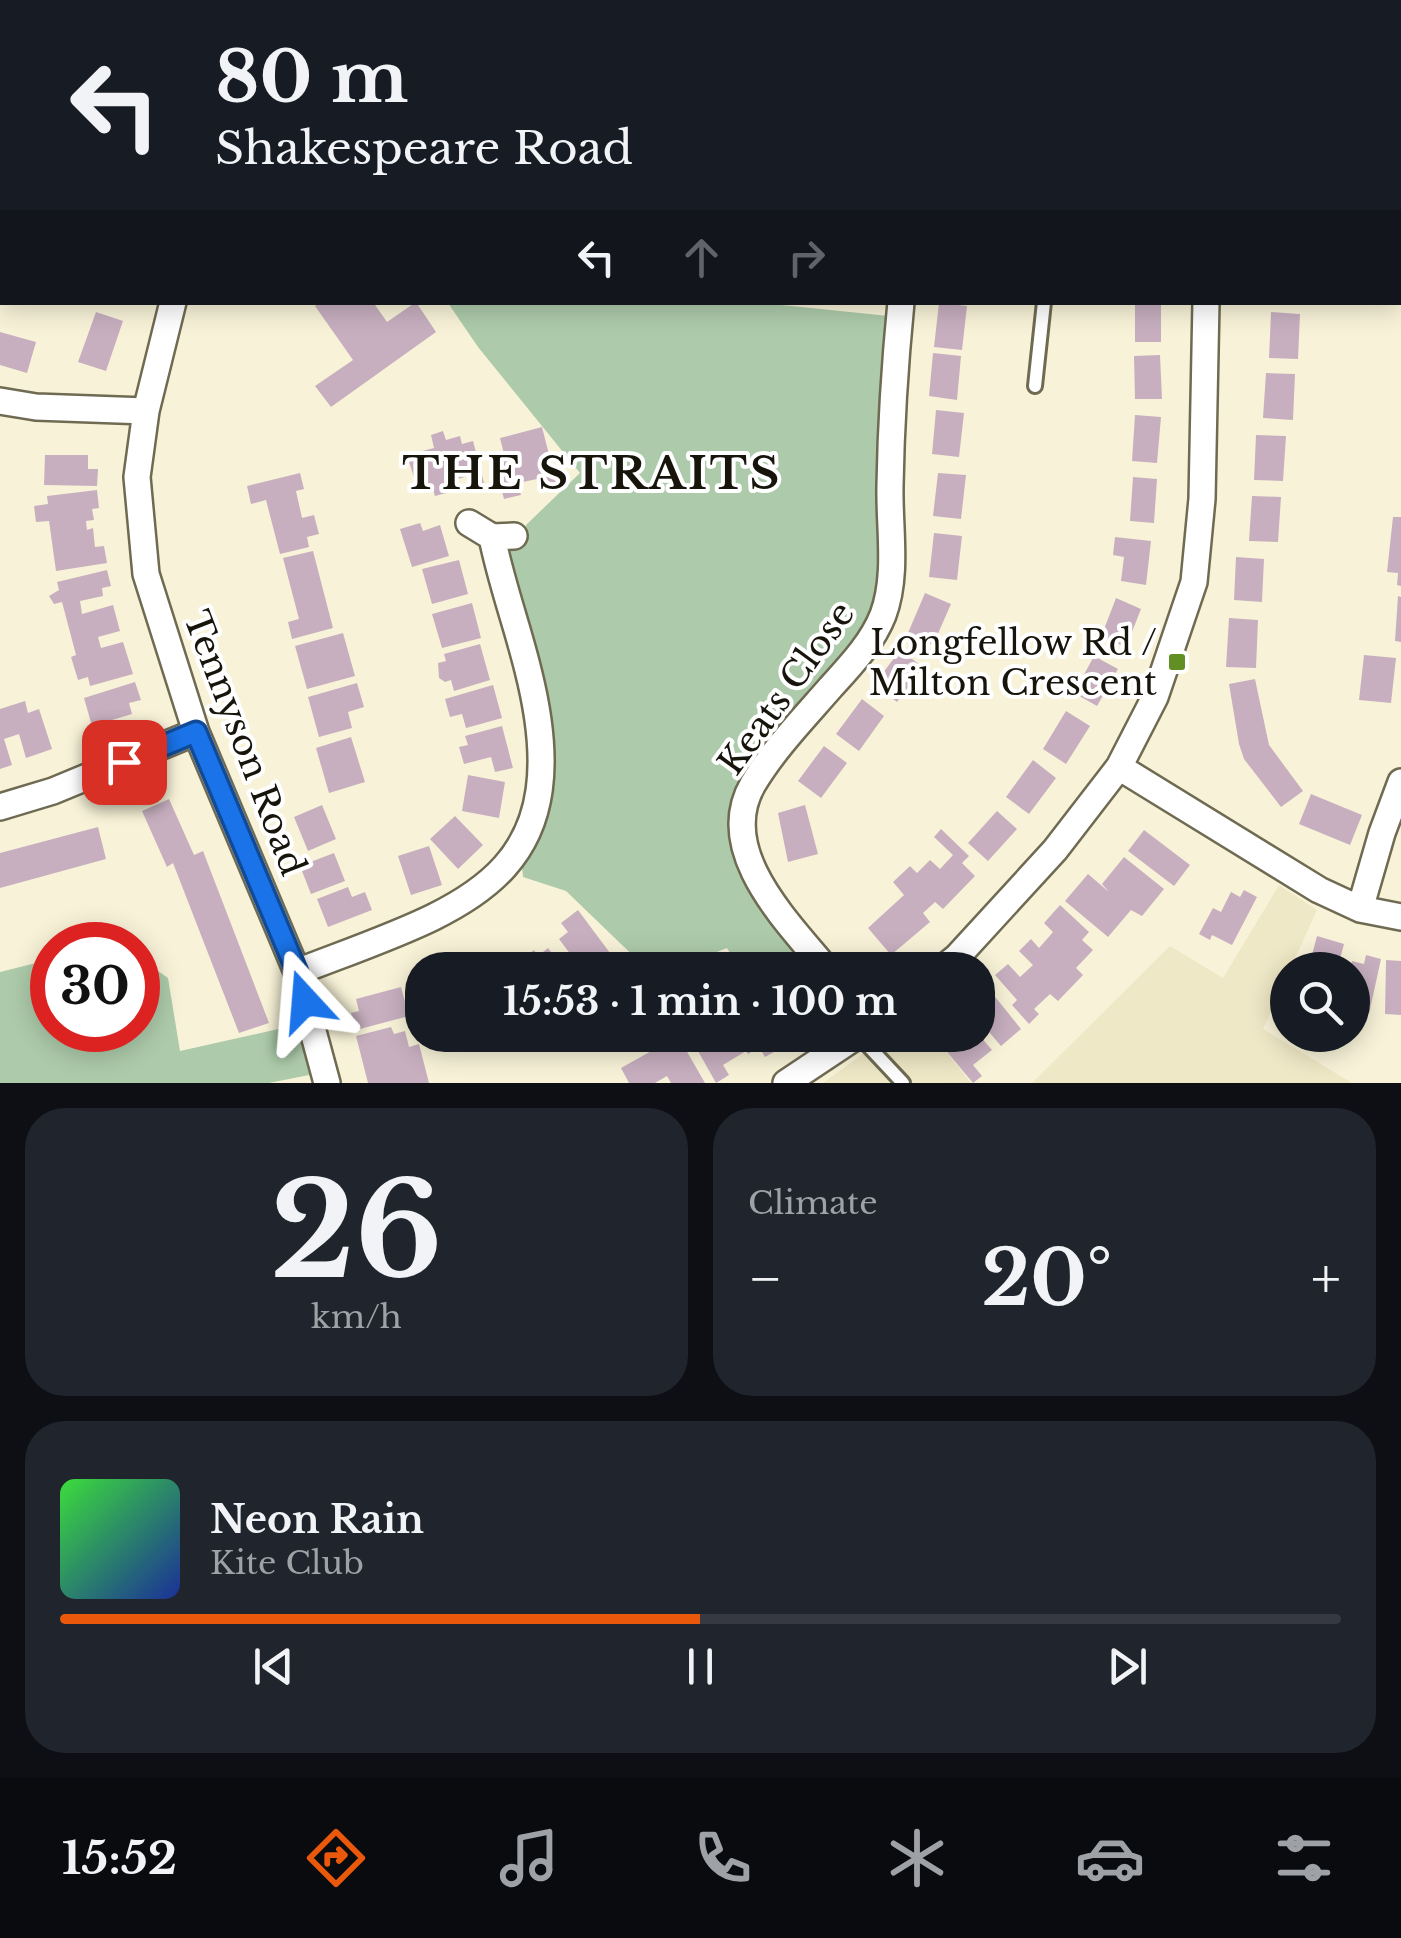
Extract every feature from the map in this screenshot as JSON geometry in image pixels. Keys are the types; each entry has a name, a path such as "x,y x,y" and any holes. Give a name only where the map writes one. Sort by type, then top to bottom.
{"street":[{"name":"Tennyson Road","path":"171,305 146,410 137,477 146,574 196,732 297,972 327,1083"},
{"name":"Keats Close","path":"813,952 763,889 746,847 743,815 752,786 775,751 870,640 883,615 890,590 897,305"},
{"path":"962,952 1055,850 1119,767 1155,697 1194,582 1202,499 1206,305"},
{"path":"0,402 36,408 146,410"},
{"path":"297,972 442,916 470,899 502,873 526,833 538,802 544,772 529,673 500,574 503,536 469,522"},
{"path":"0,808 53,792 196,732"},
{"path":"1119,767 1319,890 1360,909 1401,917"},
{"path":"1360,909 1401,782"},
{"path":"786,1083 832,1052"}],"lane":[{"path":"1035,386 1044,305"},
{"path":"874,1052 903,1083"}],"shaded area":[{"path":"1279,885 1317,910 1298,952 1270,952 1270,1014 1263,1029 1270,1033 1270,1052 1301,1052 1352,1083 1032,1083 1170,946 1223,978"},
{"path":"866,1052 946,1052 971,1083 823,1083"}],"green space":[{"path":"449,305 781,305 889,316 884,592 874,618 735,820 805,952 729,952 727,948 717,952 629,952 566,891 523,877 522,864 543,830 554,776 539,669 505,561 511,548 520,544 526,525 580,473 478,347"},
{"path":"30,964 30,1052 160,1052 160,972 168,978 180,1051 296,1025 314,1074 269,1083 0,1083 0,972"}],"building":[{"path":"375,305 387,322 412,305 418,305 436,332 331,407 315,386 353,360 315,306"},
{"path":"939,305 967,306 962,350 934,347"},
{"path":"1135,305 1161,305 1161,342 1135,342"},
{"path":"96,312 123,321 106,371 78,362"},
{"path":"1271,312 1300,314 1298,359 1269,358"},
{"path":"0,332 36,342 27,373 0,365"},
{"path":"933,353 961,356 957,400 929,396"},
{"path":"1160,355 1162,399 1135,399 1134,356"},
{"path":"1266,373 1295,374 1293,420 1263,418"},
{"path":"936,410 964,413 959,457 932,454"},
{"path":"1135,415 1161,417 1157,463 1132,461"},
{"path":"542,427 557,486 540,491 537,479 518,483 521,495 504,499 493,457 504,454 500,438"},
{"path":"443,431 446,440 460,436 462,444 473,441 484,483 471,487 468,476 448,482 450,492 435,496 432,486 418,491 407,455 434,448 431,435"},
{"path":"1256,435 1286,436 1283,481 1254,480"},
{"path":"45,455 88,455 88,469 98,469 97,486 44,485"},
{"path":"300,473 304,489 296,491 302,518 314,515 319,534 307,537 309,547 280,554 266,500 251,504 247,486"},
{"path":"938,473 966,475 961,519 933,516"},
{"path":"1133,477 1157,479 1154,523 1130,521"},
{"path":"97,490 99,508 92,509 94,520 86,521 87,530 93,528 95,547 104,546 107,563 56,571 49,521 36,522 34,506 48,504 47,496"},
{"path":"1252,496 1281,497 1278,542 1249,541"},
{"path":"1393,517 1401,517 1401,586 1397,585 1398,573 1387,572"},
{"path":"420,523 423,531 440,525 449,556 412,567 400,529"},
{"path":"934,533 962,536 957,580 929,577"},
{"path":"1115,537 1151,541 1146,585 1121,581 1124,557 1113,555"},
{"path":"313,551 333,628 292,639 288,622 299,619 283,558"},
{"path":"1236,557 1264,559 1262,602 1234,600"},
{"path":"459,560 468,594 432,604 422,569"},
{"path":"107,570 111,586 102,588 103,596 80,601 82,614 113,605 120,631 98,637 101,648 123,642 133,674 90,686 88,677 78,680 71,657 76,655 62,602 54,604 49,596 59,590 57,582"},
{"path":"925,593 951,604 933,645 908,633"},
{"path":"1398,596 1401,597 1401,642 1395,641"},
{"path":"1116,598 1141,609 1126,647 1101,637"},
{"path":"472,603 481,638 442,648 432,614"},
{"path":"1229,618 1258,620 1256,668 1226,667"},
{"path":"343,633 355,676 307,689 295,646"},
{"path":"480,644 490,680 454,691 451,680 439,678 438,663 446,661 444,654"},
{"path":"900,650 923,667 897,702 874,685"},
{"path":"1364,655 1396,658 1391,703 1359,700"},
{"path":"1094,656 1118,669 1097,706 1074,693"},
{"path":"1255,679 1269,745 1303,791 1281,807 1244,759 1239,744 1229,684"},
{"path":"135,682 141,700 129,703 132,714 92,726 84,698"},
{"path":"357,683 364,707 348,712 352,728 319,737 308,697"},
{"path":"493,685 502,718 466,728 462,714 450,717 445,699"},
{"path":"862,699 884,716 859,751 836,734"},
{"path":"25,701 28,713 39,709 52,749 26,758 19,734 4,739 12,765 0,769 0,709"},
{"path":"1066,711 1090,726 1066,764 1043,749"},
{"path":"502,726 513,768 495,772 491,757 464,764 459,747 468,745 465,736"},
{"path":"351,737 365,782 329,793 316,748"},
{"path":"824,746 847,763 821,798 798,781"},
{"path":"1033,760 1056,778 1029,814 1006,797"},
{"path":"468,775 505,782 499,818 462,811"},
{"path":"1311,794 1362,815 1350,845 1299,824"},
{"path":"169,799 194,855 203,851 269,1023 239,1033 173,863 167,867 142,811"},
{"path":"322,805 336,839 308,851 294,817"},
{"path":"805,805 818,854 788,862 778,813"},
{"path":"997,811 1017,829 988,861 968,843"},
{"path":"455,816 483,845 458,869 430,839"},
{"path":"98,827 106,859 0,888 0,853"},
{"path":"941,829 969,856 962,863 975,876 943,909 935,902 923,913 930,922 895,952 888,952 868,928 904,895 893,882 910,866 917,873 930,860 940,869 953,855 934,837"},
{"path":"1144,830 1190,865 1174,886 1128,851"},
{"path":"429,846 442,885 411,895 398,856"},
{"path":"334,853 345,881 311,894 300,866"},
{"path":"1124,857 1164,889 1142,916 1131,910 1108,937 1065,901 1088,874 1109,892 1102,884"},
{"path":"348,887 352,897 365,892 372,910 328,927 317,899"},
{"path":"1244,890 1257,897 1232,945 1212,935 1210,940 1199,934 1213,908 1221,912 1231,892 1240,897"},
{"path":"1060,905 1089,932 1082,940 1093,950 1076,968 1083,975 1058,1001 1050,994 1034,1009 1039,1014 1029,1024 1012,1005 1017,1000 995,975 1008,964 1020,977 1033,965 1019,951 1031,939 1039,948 1053,932 1044,923"},
{"path":"578,910 609,952 569,952 559,939 568,932 561,923"},
{"path":"1317,936 1344,944 1342,952 1313,952"},
{"path":"1370,956 1381,959 1370,1009"},
{"path":"1386,960 1401,961 1401,1015 1385,1014"},
{"path":"401,987 405,1017 356,1030 351,1013 359,1011 356,999"},
{"path":"995,997 1021,1029 1001,1046 995,1039"},
{"path":"391,1027 394,1034 405,1031 405,1052 421,1052 429,1083 368,1083 356,1036"},
{"path":"650,1052 687,1052 705,1083 671,1083 667,1076 655,1083 629,1083 621,1068"},
{"path":"699,1052 744,1052 723,1065 729,1075 716,1083"},
{"path":"947,1052 989,1052 973,1065 982,1076 973,1083"}],"place":[{"name":"Longfellow Rd / Milton Crescent","path":"1177,662"}],"district":[{"name":"THE STRAITS","path":"592,473"}],"route":[{"path":"124,762 196,732 297,972 305,1001"}]}
